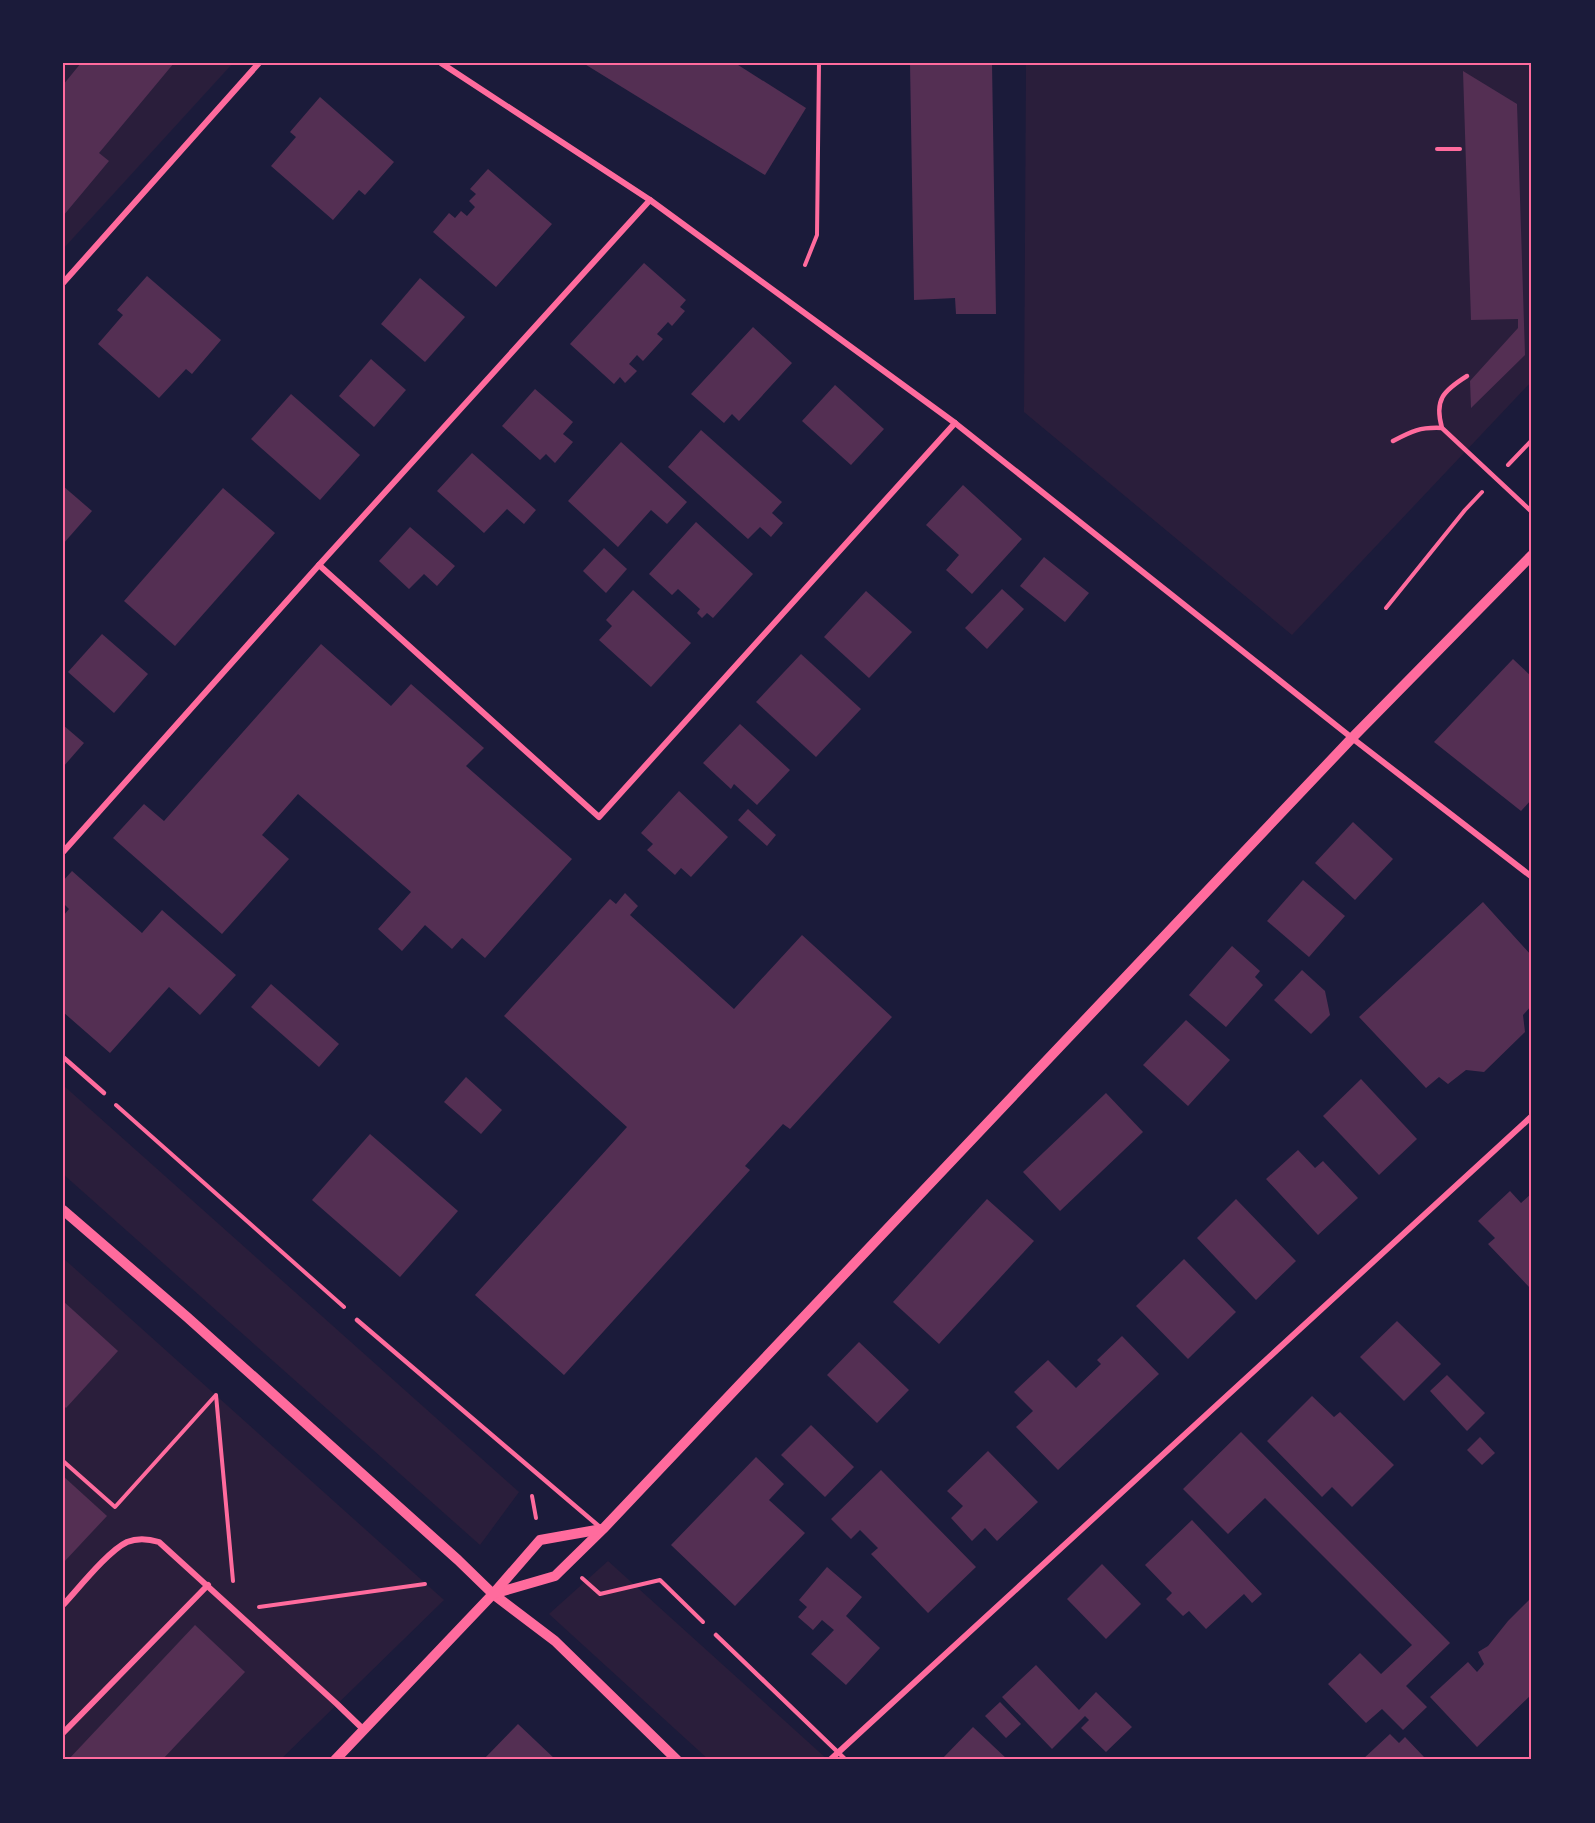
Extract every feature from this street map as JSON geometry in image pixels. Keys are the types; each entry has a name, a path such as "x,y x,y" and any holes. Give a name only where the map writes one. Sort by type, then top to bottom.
{"street":[{"path":"63,283 259,63"},
{"path":"441,63 650,200 955,423 1352,738 1532,877"},
{"path":"63,852 650,200"},
{"path":"319,565 599,817 955,423"},
{"path":"493,1594 555,1576 603,1529 1352,738 1532,555"},
{"path":"830,1760 1532,1116"},
{"path":"63,1210 187,1317 493,1594 555,1641 677,1760"},
{"path":"335,1760 493,1594 540,1540 603,1529"},
{"path":"63,1605 106,1558 127,1542 147,1539 159,1542 364,1730"},
{"path":"63,1733 208,1585"}],"lane":[{"path":"1467,376 1450,386 1440,400 1438,415 1442,428 1532,512"},
{"path":"1393,441 1426,427 1442,428"},
{"path":"63,1057 104,1094"},
{"path":"357,1320 603,1529"},
{"path":"716,1635 846,1760"}],"path":[{"path":"805,266 817,235 819,63"},
{"path":"1437,150 1460,149"},
{"path":"1386,608 1465,510 1532,440"},
{"path":"104,1094 357,1320"},
{"path":"63,1461 115,1507 216,1395 236,1611 425,1584"},
{"path":"528,1466 540,1540"},
{"path":"567,1564 600,1594 660,1580 716,1635"}],"shaded area":[{"path":"63,63 233,63 63,249"},
{"path":"1026,63 1532,63 1532,381 1292,635 1024,412"},
{"path":"63,1085 519,1492 480,1545 63,1174"},
{"path":"63,1258 444,1600 280,1760 63,1760"},
{"path":"608,1561 828,1760 709,1760 549,1614"}],"building":[{"path":"81,63 174,63 99,153 109,161 63,216 63,85"},
{"path":"583,63 735,63 806,108 765,175"},
{"path":"910,63 992,63 996,314 956,314 955,298 914,300"},
{"path":"1463,71 1517,104 1525,355 1471,408 1470,381 1518,328 1518,319 1471,320"},
{"path":"320,97 394,162 365,195 359,190 333,220 271,166 296,137 290,132"},
{"path":"488,169 552,224 496,287 433,232 449,213 455,218 461,211 467,216 475,207 469,201 476,194 470,189"},
{"path":"644,263 686,300 680,307 685,311 672,326 668,322 657,334 663,339 643,361 637,355 629,364 637,371 625,383 620,377 614,384 570,344"},
{"path":"147,276 221,340 192,374 186,369 159,398 98,344 123,315 117,310"},
{"path":"420,278 465,317 425,362 381,324"},
{"path":"753,327 792,363 739,421 732,414 724,423 691,394"},
{"path":"371,359 406,390 374,427 339,396"},
{"path":"835,385 884,429 851,465 802,421"},
{"path":"535,389 573,422 563,434 573,442 555,463 546,454 540,460 502,426"},
{"path":"291,394 360,455 320,500 251,439"},
{"path":"701,430 782,502 772,513 783,523 771,537 760,527 748,539 668,467"},
{"path":"621,442 687,502 667,524 651,510 618,547 568,501"},
{"path":"472,453 536,510 524,524 507,509 484,533 437,491"},
{"path":"963,485 1022,539 972,594 946,570 959,555 926,525"},
{"path":"63,486 92,511 63,544"},
{"path":"223,488 275,533 175,646 124,601"},
{"path":"696,522 753,574 713,618 707,613 702,618 697,613 700,609 678,589 672,595 649,574"},
{"path":"410,527 455,566 437,586 424,574 409,589 379,561"},
{"path":"604,548 627,569 606,593 583,571"},
{"path":"1044,557 1089,593 1065,622 1020,586"},
{"path":"1002,589 1024,609 987,649 965,628"},
{"path":"633,590 691,643 651,687 599,640 612,626 606,620"},
{"path":"866,591 912,632 869,678 824,637"},
{"path":"102,634 148,674 114,713 68,672"},
{"path":"321,644 391,706 411,684 484,748 466,766 572,859 485,958 462,938 452,949 425,925 402,951 378,929 411,892 298,794 262,835 289,859 222,934 113,838 144,804 164,821"},
{"path":"801,654 861,709 816,757 756,702"},
{"path":"1513,659 1532,677 1532,799 1521,811 1434,742"},
{"path":"740,724 790,770 757,805 734,784 731,789 703,763"},
{"path":"63,725 84,743 63,767"},
{"path":"679,791 728,837 691,877 681,868 675,875 647,850 653,844 641,833"},
{"path":"748,809 776,835 767,846 738,820"},
{"path":"1353,822 1393,859 1355,900 1315,863"},
{"path":"72,871 142,933 162,910 236,975 200,1015 169,987 110,1053 63,1012 63,916 69,909 63,903 63,881"},
{"path":"1303,880 1345,916 1309,957 1267,921"},
{"path":"625,893 638,906 630,915 734,1009 802,935 892,1017 790,1129 783,1124 745,1166 750,1170 564,1375 475,1295 627,1127 504,1016 610,899 616,904"},
{"path":"1483,902 1532,956 1532,1005 1523,1015 1525,1032 1484,1072 1466,1070 1448,1084 1439,1077 1426,1088 1359,1017"},
{"path":"1232,946 1260,971 1255,977 1263,985 1226,1027 1189,995"},
{"path":"1302,970 1325,991 1330,1015 1311,1034 1274,1000"},
{"path":"271,984 339,1044 319,1067 251,1007"},
{"path":"1186,1020 1230,1060 1188,1106 1143,1065"},
{"path":"466,1077 502,1110 481,1134 444,1102"},
{"path":"1361,1079 1417,1139 1379,1175 1323,1116"},
{"path":"1106,1093 1143,1132 1060,1211 1023,1172"},
{"path":"370,1134 458,1211 400,1277 312,1200"},
{"path":"1298,1150 1315,1168 1323,1161 1358,1198 1318,1235 1266,1179"},
{"path":"1510,1191 1521,1203 1532,1193 1532,1290 1488,1244 1495,1238 1478,1221"},
{"path":"987,1199 1034,1241 939,1344 893,1302"},
{"path":"1236,1199 1296,1261 1256,1300 1197,1238"},
{"path":"1184,1259 1236,1312 1188,1359 1136,1306"},
{"path":"63,1301 118,1351 66,1408 63,1405"},
{"path":"1397,1321 1441,1364 1404,1401 1360,1357"},
{"path":"1122,1336 1159,1374 1058,1470 1016,1427 1033,1411 1014,1392 1048,1360 1076,1388 1101,1364 1097,1360"},
{"path":"859,1342 909,1390 877,1423 827,1375"},
{"path":"1447,1375 1485,1413 1467,1431 1430,1391"},
{"path":"1312,1396 1334,1417 1340,1412 1394,1465 1352,1507 1332,1487 1322,1497 1267,1441"},
{"path":"811,1425 854,1467 825,1497 781,1455"},
{"path":"1241,1432 1450,1643 1406,1686 1427,1707 1403,1730 1382,1709 1366,1723 1328,1684 1360,1653 1381,1674 1412,1645 1265,1498 1228,1534 1183,1489"},
{"path":"1480,1437 1495,1453 1482,1465 1467,1450"},
{"path":"988,1451 1038,1502 997,1541 985,1528 972,1541 951,1518 963,1506 947,1491"},
{"path":"756,1457 784,1484 769,1500 805,1533 735,1606 671,1545"},
{"path":"881,1470 976,1567 928,1613 871,1554 878,1548 860,1530 851,1539 831,1519"},
{"path":"63,1476 107,1516 63,1563"},
{"path":"1192,1520 1262,1594 1252,1603 1244,1594 1206,1629 1189,1611 1183,1616 1166,1599 1172,1593 1145,1565"},
{"path":"1102,1564 1141,1604 1106,1639 1067,1599"},
{"path":"827,1567 862,1597 846,1616 880,1648 846,1685 811,1654 834,1630 822,1620 813,1630 798,1617 807,1607 799,1600"},
{"path":"1529,1600 1532,1600 1532,1694 1477,1747 1430,1697 1468,1662 1477,1672 1484,1664 1478,1652 1488,1646"},
{"path":"195,1625 245,1672 162,1760 68,1760"},
{"path":"1036,1665 1079,1710 1096,1692 1132,1727 1106,1752 1081,1728 1089,1720 1085,1716 1052,1749 1002,1697"},
{"path":"1000,1702 1021,1724 1006,1738 985,1716"},
{"path":"518,1724 556,1760 483,1760"},
{"path":"973,1727 1008,1760 941,1760"},
{"path":"1390,1734 1399,1743 1405,1737 1424,1757 1421,1760 1362,1760"}]}
